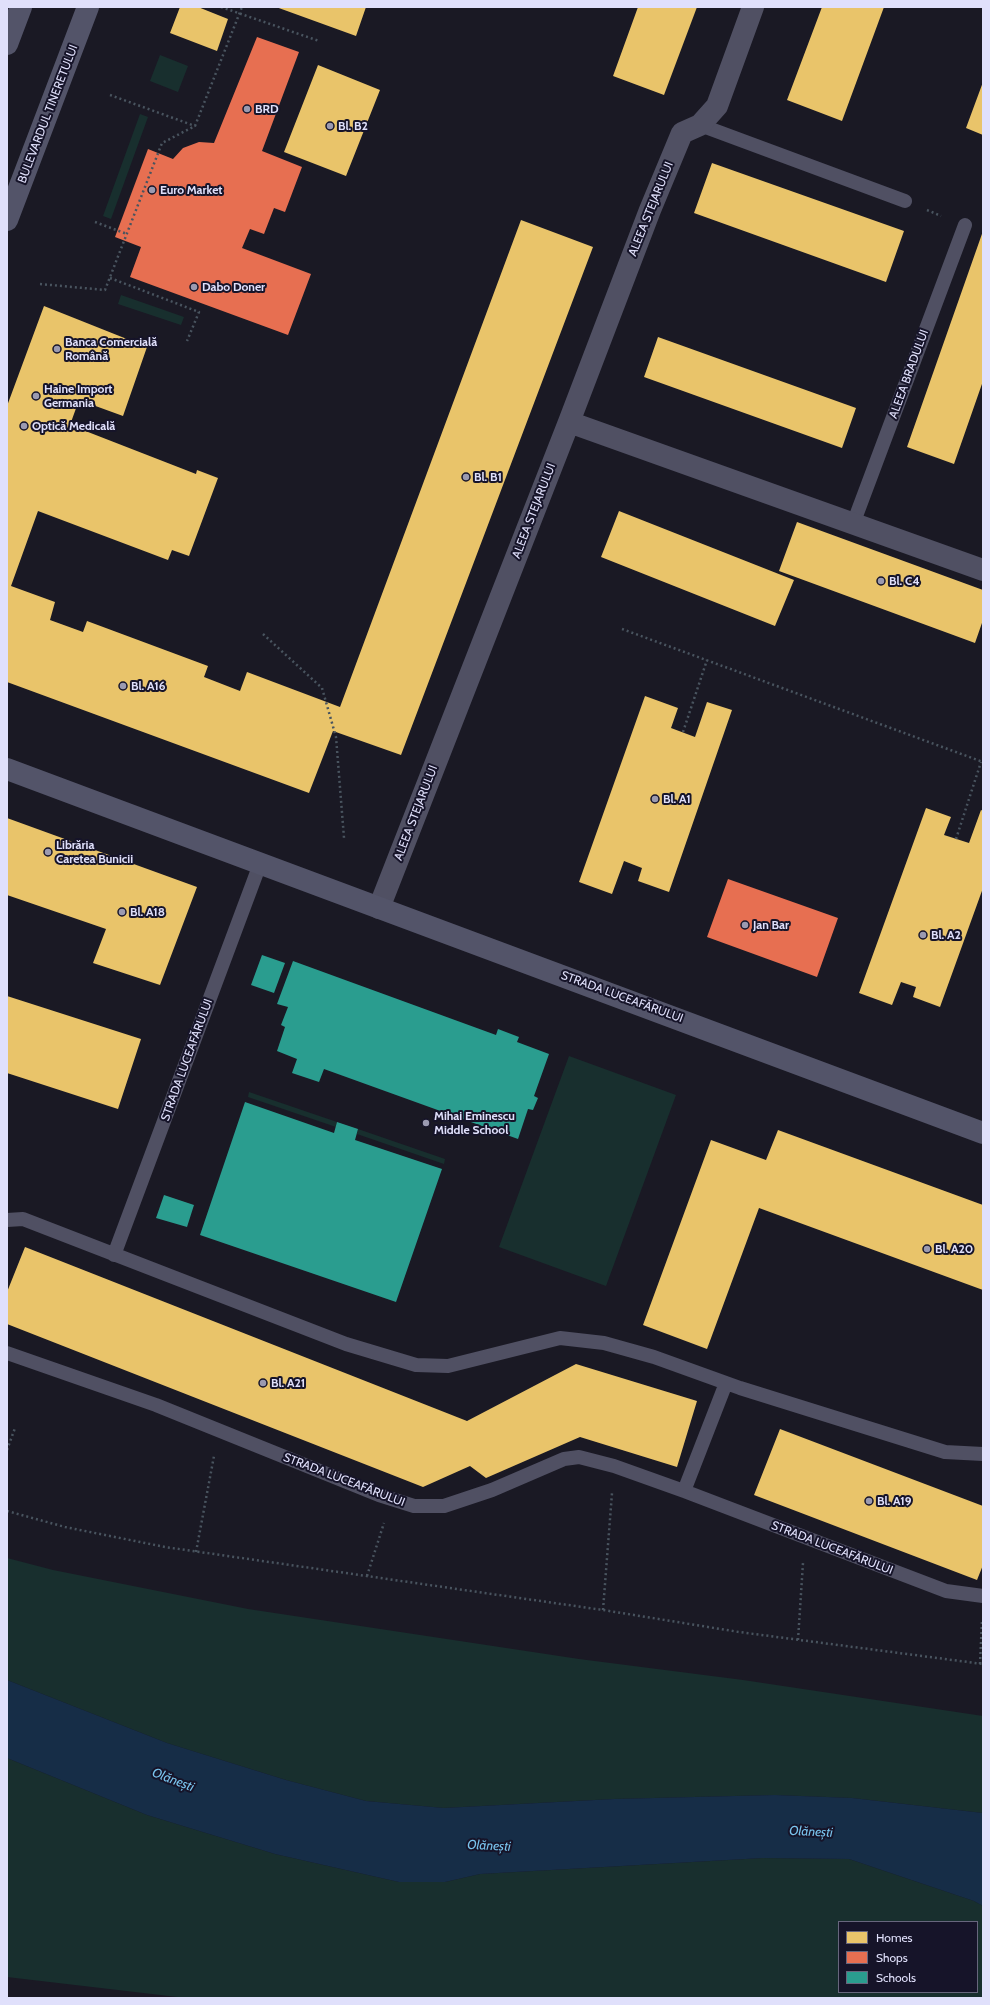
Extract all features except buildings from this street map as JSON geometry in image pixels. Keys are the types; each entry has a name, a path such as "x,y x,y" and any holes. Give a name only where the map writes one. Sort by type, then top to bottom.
{"main road":[{"path":"7,44 21,7"},
{"name":"BULEVARDUL TINERETULUI","path":"7,220 88,7"},
{"name":"STRADA LUCEAFĂRULUI","path":"7,769 260,864 650,1007 983,1133"}],"street":[{"name":"ALEEA STEJARULUI","path":"379,908 569,422 650,210 682,133 700,125 718,106 754,7"},
{"path":"569,422 983,570"}],"lane":[{"path":"700,125 905,201"},
{"name":"ALEEA BRADULUI","path":"853,524 965,225"},
{"name":"STRADA LUCEAFĂRULUI","path":"114,1255 260,864"},
{"path":"7,1220 23,1219 346,1344 416,1365 448,1366 560,1338 604,1343 654,1357 726,1383 945,1452 983,1454"},
{"name":"STRADA LUCEAFĂRULUI","path":"7,1353 156,1405 219,1432 379,1495 414,1506 444,1506 492,1490 564,1459 579,1457 614,1466 684,1491 946,1591 983,1596"},
{"path":"684,1491 726,1383"}],"path":[{"path":"221,7 319,41"},
{"path":"40,284 105,290 162,143 195,126 242,7"},
{"path":"110,95 195,126"},
{"path":"905,201 965,225"},
{"path":"95,222 127,234"},
{"path":"110,278 199,312 187,341"},
{"path":"622,629 982,762 956,839"},
{"path":"263,634 322,688 336,737 344,838"},
{"path":"683,732 707,660"},
{"path":"7,1450 15,1428"},
{"path":"196,1552 219,1432"},
{"path":"603,1610 614,1466"},
{"path":"7,1511 65,1527 165,1548 603,1610 798,1640 981,1664 982,1627"},
{"path":"798,1640 804,1537"},
{"path":"367,1576 378,1540"}],"green space":[{"path":"160,55 188,66 178,92 150,81"},
{"path":"140,114 148,117 111,219 103,216"},
{"path":"121,295 184,317 181,325 118,304"},
{"path":"569,1056 676,1095 606,1286 499,1247"},
{"path":"249,1092 337,1122 336,1127 248,1097"},
{"path":"358,1129 445,1159 444,1164 357,1134"},
{"path":"7,1558 53,1570 248,1609 579,1659 743,1680 983,1716 983,1813 852,1798 775,1795 614,1799 444,1808 366,1801 286,1780 167,1743 7,1680"},
{"path":"7,1758 147,1815 275,1854 399,1882 445,1882 480,1874 763,1858 849,1859 974,1901 983,1906 983,1998 186,1998 7,1977"}],"water":[{"name":"Olănești","path":"7,1680 167,1743 286,1780 366,1801 444,1808 614,1799 775,1795 852,1798 983,1813 983,1906 974,1901 849,1859 763,1858 480,1874 445,1882 399,1882 275,1854 147,1815 7,1758"}],"place":[{"name":"BRD","path":"247,109"},
{"name":"Bl. B2","path":"330,126"},
{"name":"Euro Market","path":"152,190"},
{"name":"Dabo Doner","path":"194,287"},
{"name":"Banca Comercială Română","path":"57,349"},
{"name":"Haine Import Germania","path":"36,396"},
{"name":"Optică Medicală","path":"24,426"},
{"name":"Bl. B1","path":"466,477"},
{"name":"Bl. C4","path":"881,581"},
{"name":"Bl. A16","path":"123,686"},
{"name":"Bl. A1","path":"655,799"},
{"name":"Librăria Caretea Bunicii","path":"48,852"},
{"name":"Bl. A18","path":"122,912"},
{"name":"Jan Bar","path":"745,925"},
{"name":"Bl. A2","path":"923,935"},
{"name":"Mihai Eminescu Middle School","path":"426,1123"},
{"name":"Bl. A20","path":"927,1249"},
{"name":"Bl. A21","path":"263,1383"},
{"name":"Bl. A19","path":"869,1501"}]}
